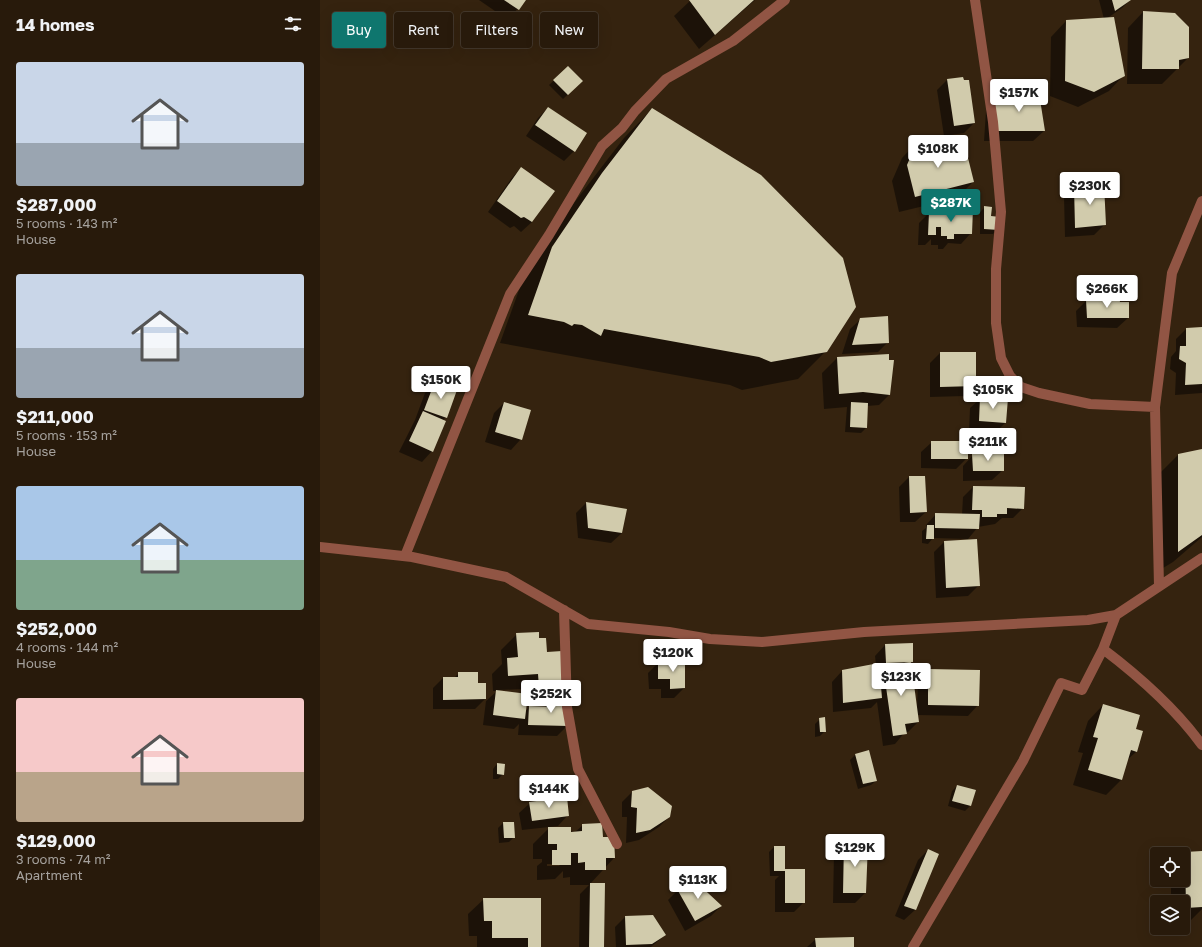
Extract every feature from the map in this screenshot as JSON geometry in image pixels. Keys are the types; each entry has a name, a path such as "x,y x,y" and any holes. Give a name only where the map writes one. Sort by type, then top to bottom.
{"street":[{"path":"405,556 510,294 549,235 602,146 622,128 666,79 732,41 784,0"},
{"path":"975,0 993,122 1001,212 996,269 996,323 1000,358 1010,376 1021,387 1039,393 1090,404 1155,407"},
{"path":"1159,586 1155,407 1172,273 1202,201"},
{"path":"320,548 405,556 506,578 588,624 669,632 710,639 762,642 864,632 1088,620 1116,615 1202,558"},
{"path":"564,610 567,707 578,769 617,844"},
{"path":"913,947 1023,761 1060,683 1082,690 1103,649 1116,615"},
{"path":"1103,649 1148,686 1174,712 1202,745"}],"building":[{"path":"504,0 526,0 519,10"},
{"path":"689,0 754,0 715,35"},
{"path":"1112,0 1131,0 1115,11"},
{"path":"1143,11 1175,13 1189,27 1189,58 1179,60 1179,69 1142,69"},
{"path":"1114,17 1125,76 1094,92 1065,81 1066,20"},
{"path":"568,66 583,81 568,95 553,80"},
{"path":"963,77 964,80 969,80 975,123 954,126 947,79"},
{"path":"1039,93 1045,131 994,131 995,99 1003,98 1004,94 1025,95"},
{"path":"548,107 587,133 575,152 535,125"},
{"path":"652,108 761,175 843,258 856,307 827,352 771,362 759,357 604,329 601,336 582,325 574,324 572,326 564,322 528,315 552,247 602,173"},
{"path":"917,141 942,152 965,146 974,182 915,197 907,165"},
{"path":"521,167 555,191 532,222 524,217 521,218 497,201"},
{"path":"1104,184 1106,225 1075,228 1074,186"},
{"path":"984,206 992,207 991,216 1000,217 999,230 984,229"},
{"path":"959,208 973,208 972,234 954,234 954,239 947,239 947,236 941,236 941,227 936,227 936,235 928,235 929,212 959,212"},
{"path":"1119,298 1120,302 1129,302 1129,318 1087,318 1086,300"},
{"path":"888,316 889,343 852,345 860,318"},
{"path":"1202,327 1202,384 1185,385 1186,363 1179,359 1180,346 1186,346 1186,328"},
{"path":"940,352 976,352 976,386 940,387"},
{"path":"889,354 889,360 894,360 890,395 863,392 839,394 837,357"},
{"path":"435,381 457,390 447,418 424,410"},
{"path":"980,397 1008,398 1006,423 979,421"},
{"path":"504,402 531,410 522,440 495,432"},
{"path":"851,402 868,403 867,428 850,427"},
{"path":"423,411 446,421 433,452 409,441"},
{"path":"931,441 968,441 968,459 931,459"},
{"path":"1202,449 1202,535 1178,552 1178,454"},
{"path":"972,454 1004,454 1004,471 973,471"},
{"path":"909,476 925,476 927,512 910,513"},
{"path":"973,486 1025,487 1024,509 1007,508 1007,514 997,514 997,517 982,517 982,510 972,510"},
{"path":"586,502 627,509 622,533 588,528"},
{"path":"935,513 980,514 979,529 935,528"},
{"path":"927,525 934,525 934,539 926,539"},
{"path":"977,539 980,586 946,588 944,541"},
{"path":"539,632 539,638 546,638 547,652 562,651 564,687 539,688 538,674 508,676 507,658 518,657 516,633"},
{"path":"913,643 913,662 886,663 885,644"},
{"path":"685,661 685,688 670,689 670,679 658,679 658,662"},
{"path":"911,662 919,722 905,724 907,734 893,736 883,666"},
{"path":"879,663 882,698 843,703 842,670"},
{"path":"928,669 980,670 979,706 928,705"},
{"path":"458,672 478,672 478,683 486,683 486,699 443,700 443,677 458,677"},
{"path":"496,690 528,694 525,719 493,715"},
{"path":"555,696 569,696 568,726 528,725 529,706 554,707"},
{"path":"1103,704 1140,715 1136,729 1143,731 1137,752 1131,750 1122,780 1088,770 1098,738 1093,737"},
{"path":"825,717 826,732 820,732 819,718"},
{"path":"869,750 877,781 863,784 855,754"},
{"path":"497,763 505,764 504,775 497,774"},
{"path":"957,785 976,790 971,806 952,801"},
{"path":"648,787 672,806 670,817 650,830 636,833 637,808 631,807 632,791"},
{"path":"567,797 569,816 532,821 529,802"},
{"path":"503,822 514,822 515,838 504,838"},
{"path":"602,823 603,837 614,837 615,858 606,858 606,870 585,870 585,862 578,863 578,853 571,853 571,865 552,865 552,850 557,850 557,844 548,844 548,827 571,827 571,832 582,831 582,824"},
{"path":"844,842 868,843 866,893 843,893"},
{"path":"774,846 785,846 785,869 805,869 805,903 785,903 785,871 774,871"},
{"path":"928,849 939,854 916,910 904,906"},
{"path":"1202,851 1202,907 1190,908 1190,895 1186,895 1186,887 1190,887 1190,852"},
{"path":"694,880 722,906 695,921 677,889"},
{"path":"590,883 605,883 604,947 589,947"},
{"path":"483,898 541,898 541,947 528,947 528,938 492,938 492,921 484,921"},
{"path":"653,915 666,935 652,944 626,945 625,916"},
{"path":"854,937 854,947 816,947 815,938"}]}
